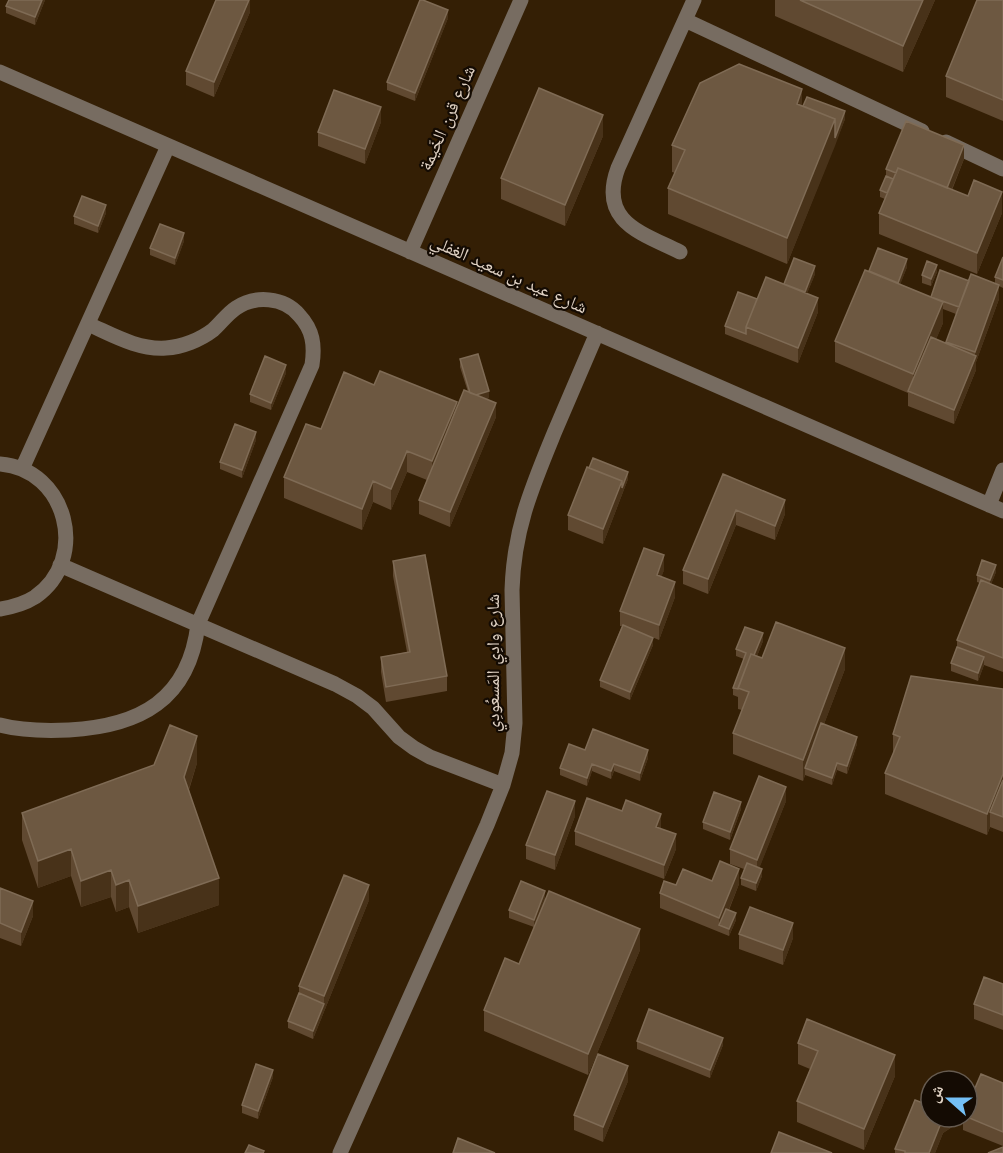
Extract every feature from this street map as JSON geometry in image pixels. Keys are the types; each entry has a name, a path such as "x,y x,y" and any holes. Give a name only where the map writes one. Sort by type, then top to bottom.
{"street":[{"name":"شارع قرن الخَيمة","path":"410,252 521,0"},
{"path":"680,252 626,223 614,203 612,191 618,168 694,0"},
{"path":"685,20 1003,169"},
{"name":"شارع عيد بن سعيد الغفلي","path":"0,72 1003,511"},
{"path":"22,470 168,146"},
{"path":"0,725 31,730 108,726 150,709 166,696 179,681 189,663 198,624 312,366 314,350 312,335 306,321 282,302 267,299 251,301 238,307 214,329 198,339 166,348 135,344 88,324"},
{"name":"شارع وادِي المَسعُودِي","path":"340,1153 503,785 512,753 515,723 512,590 517,539 533,483 597,333"},
{"path":"0,464 22,470 37,478 49,489 64,518 66,534 65,550 60,566 50,583 35,596 17,606 0,609"},
{"path":"988,505 1003,470"},
{"path":"60,566 335,684 357,696 372,708 399,737 414,748 430,757 503,785"}],"building":[{"path":"9,0 42,0 35,17 6,6"},
{"path":"216,0 249,0 214,82 186,71"},
{"path":"420,0 448,10 415,93 387,82"},
{"path":"800,0 923,0 903,46"},
{"path":"977,0 1003,0 1003,100 946,76"},
{"path":"739,64 802,89 797,104 835,119 787,238 668,188 685,150 672,145 700,83"},
{"path":"539,88 603,115 565,205 501,178"},
{"path":"334,90 381,107 365,149 318,132"},
{"path":"807,97 845,111 835,138 835,119 803,106"},
{"path":"906,121 964,145 947,188 898,168 896,173 886,169"},
{"path":"898,168 968,196 974,180 1002,192 977,253 879,213"},
{"path":"886,176 893,179 887,193 880,190"},
{"path":"82,196 106,205 98,226 74,216"},
{"path":"160,224 184,233 175,258 150,248"},
{"path":"878,248 907,259 898,283 869,271"},
{"path":"1003,257 1003,280 995,277"},
{"path":"794,258 815,266 805,292 784,284"},
{"path":"927,261 937,265 931,279 922,275"},
{"path":"865,270 943,302 913,374 835,341"},
{"path":"940,270 969,281 959,307 931,297"},
{"path":"971,274 999,285 975,352 946,342"},
{"path":"766,277 818,298 798,348 746,327"},
{"path":"738,292 757,299 746,327 746,334 725,326"},
{"path":"931,337 976,356 954,410 908,391"},
{"path":"478,354 489,391 476,395 470,393 460,359"},
{"path":"265,356 286,365 271,403 250,394"},
{"path":"380,371 457,402 432,461 407,451 391,489 373,481 362,509 284,477 306,424 321,429 344,372 374,385"},
{"path":"464,390 496,403 450,512 419,500"},
{"path":"235,424 256,432 242,470 220,462"},
{"path":"593,458 628,472 622,488 622,481 589,468"},
{"path":"587,467 622,481 603,529 568,515"},
{"path":"723,474 785,500 775,526 736,510 708,579 683,570"},
{"path":"644,548 664,555 657,575 675,582 659,625 620,611"},
{"path":"425,555 447,676 386,687 381,657 410,652 393,561"},
{"path":"982,560 996,565 990,580 977,575"},
{"path":"981,580 1003,589 1003,658 957,640"},
{"path":"776,622 845,648 803,760 733,733 749,692 738,688 751,654 762,658"},
{"path":"623,625 653,638 630,692 600,680"},
{"path":"745,627 763,633 754,655 751,654 738,689 733,688 746,653 736,649"},
{"path":"957,647 984,657 978,673 951,663"},
{"path":"911,676 1003,689 1003,774 987,814 885,773 900,737 893,734"},
{"path":"821,723 857,737 847,766 837,763 832,778 805,768"},
{"path":"170,725 197,736 184,777 219,878 138,906 129,880 116,885 111,870 81,881 71,849 38,861 22,813 154,765"},
{"path":"593,729 648,750 640,773 614,764 611,771 592,764 587,778 560,768 569,744 585,750"},
{"path":"759,776 786,787 757,860 730,849"},
{"path":"1003,780 1003,817 990,812"},
{"path":"547,791 575,801 555,855 526,845"},
{"path":"714,792 741,802 730,832 703,822"},
{"path":"587,798 622,811 626,800 661,814 656,827 676,834 664,865 575,831"},
{"path":"720,861 739,869 719,918 660,893 664,881 676,885 683,869 712,881"},
{"path":"747,863 762,869 756,883 741,878"},
{"path":"344,875 369,885 324,996 299,986"},
{"path":"521,881 545,891 534,920 509,910"},
{"path":"0,888 33,901 21,932 0,923"},
{"path":"549,891 640,929 588,1054 484,1010 505,958 519,964"},
{"path":"750,907 793,923 783,950 739,934"},
{"path":"726,909 736,913 729,929 719,925"},
{"path":"984,977 1003,984 1003,1015 974,1004"},
{"path":"299,993 324,1004 313,1031 288,1021"},
{"path":"649,1009 723,1038 710,1070 637,1041"},
{"path":"807,1019 895,1055 864,1129 797,1101 818,1051 798,1043"},
{"path":"598,1054 628,1066 603,1127 574,1115"},
{"path":"256,1064 273,1070 258,1111 242,1105"},
{"path":"981,1074 1003,1083 1003,1132 979,1122 979,1079"},
{"path":"915,1100 919,1102 919,1129 939,1129 929,1153 905,1153 905,1151 895,1149"},
{"path":"779,1132 832,1153 771,1153"},
{"path":"458,1138 495,1153 453,1153"},
{"path":"249,1145 264,1151 263,1153 245,1153"},
{"path":"1003,1147 1003,1153 988,1153"}]}
